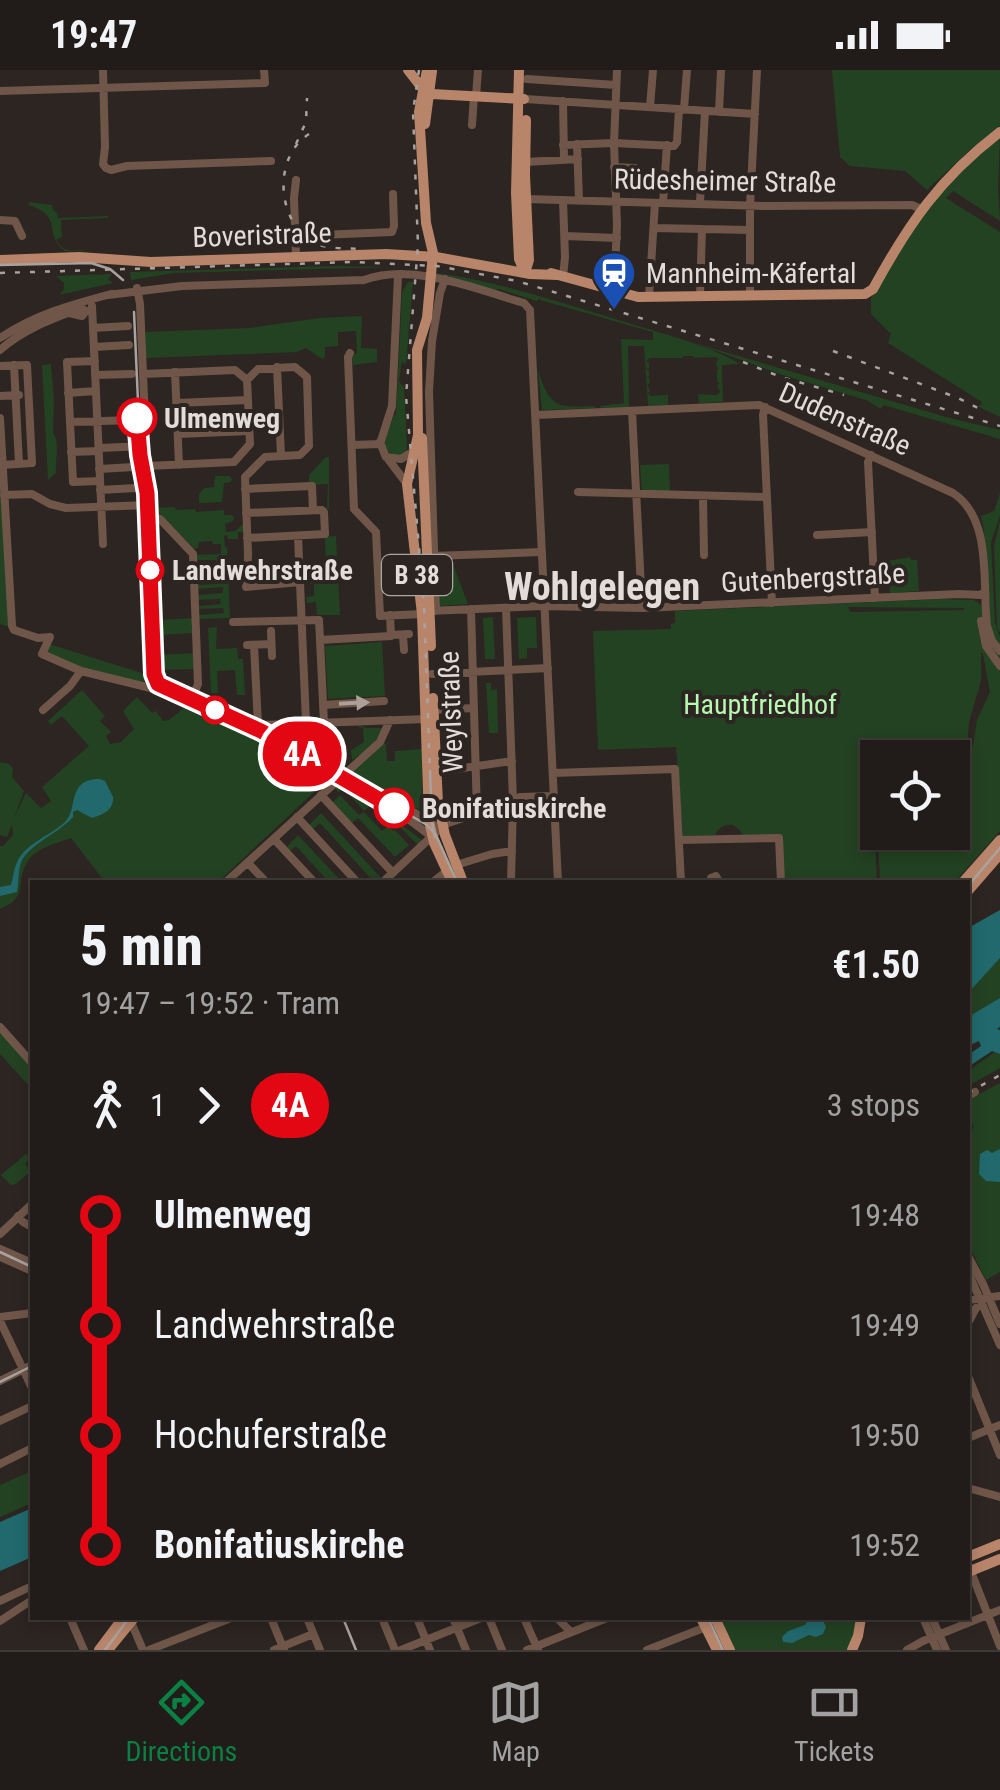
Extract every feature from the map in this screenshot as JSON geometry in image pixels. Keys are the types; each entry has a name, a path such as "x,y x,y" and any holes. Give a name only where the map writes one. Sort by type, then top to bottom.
{"main road":[{"path":"408,70 429,82 475,96 502,97 522,83"},
{"name":"B 38","path":"429,82 425,142 437,283 420,342 419,452 429,486 429,612 439,835 451,873"},
{"name":"B 38","path":"429,82 419,112 427,230 434,253"},
{"path":"511,271 524,260 522,83"},
{"path":"524,260 543,271 650,298 865,294 872,290 921,209 1000,132"},
{"path":"523,152 516,196 525,273"},
{"name":"Boveristraße","path":"0,260 79,258 151,262 403,255 525,273"},
{"path":"525,273 543,271"},
{"path":"525,273 560,276"},
{"name":"B 38","path":"419,452 407,484 429,612 432,713 428,821 439,835 451,873"},
{"path":"965,880 1000,840"},
{"path":"970,890 1000,854"},
{"path":"970,1565 1000,1544"},
{"path":"970,1566 1000,1559"},
{"path":"99,1650 128,1620"},
{"path":"108,1650 128,1620"},
{"path":"853,1650 859,1620"},
{"path":"712,1625 717,1650"},
{"path":"712,1625 730,1650"}],"street":[{"path":"103,70 103,164 109,170 270,161"},
{"path":"0,91 265,83 264,70"},
{"path":"472,125 478,70"},
{"path":"614,292 617,70"},
{"path":"650,107 652,70"},
{"path":"563,145 676,145 687,70"},
{"path":"718,112 721,70"},
{"path":"750,296 757,70"},
{"path":"522,83 616,85"},
{"path":"522,83 563,101 755,114"},
{"path":"563,101 564,159"},
{"path":"700,202 705,111"},
{"path":"577,144 579,200"},
{"path":"650,298 654,228 666,146"},
{"path":"523,152 578,158"},
{"path":"614,167 635,168"},
{"path":"296,180 296,256"},
{"path":"296,236 392,232 393,194"},
{"name":"Rüdesheimer Straße","path":"526,198 750,206 912,204 921,209"},
{"path":"560,276 565,236 563,200"},
{"path":"0,220 15,221 22,236"},
{"path":"654,228 750,230"},
{"path":"700,296 702,230"},
{"path":"565,236 617,238"},
{"path":"364,280 389,274 529,306 558,880"},
{"path":"108,296 137,297 159,288 380,280 400,276"},
{"path":"400,276 392,406 380,444 407,484"},
{"path":"380,280 397,295"},
{"path":"429,486 429,392 437,283"},
{"path":"0,338 38,316 71,304 124,294 137,297"},
{"path":"137,297 154,684 162,692 255,728 390,720 474,708"},
{"path":"92,306 103,544"},
{"path":"0,350 28,330 69,312"},
{"path":"94,328 128,326"},
{"path":"94,347 129,345"},
{"path":"350,353 354,508 374,530 389,636"},
{"path":"95,361 67,362 73,482 136,488"},
{"path":"0,366 27,365 32,463 2,465"},
{"path":"14,366 19,464"},
{"path":"277,367 280,456"},
{"path":"247,380 258,368 277,367 298,368 307,377 309,446 300,455 262,458 245,477 246,587 300,582"},
{"path":"143,374 236,370 247,380 248,400 249,446 234,462 147,466"},
{"path":"175,372 179,465"},
{"path":"96,375 132,374"},
{"path":"68,392 96,391"},
{"path":"0,396 29,395"},
{"path":"176,403 248,400"},
{"name":"Dudenstraße","path":"536,418 759,405 958,496 974,514 980,541 982,635 1000,666"},
{"path":"766,407 762,415 772,603"},
{"path":"632,411 642,608"},
{"path":"0,418 12,628 38,638 50,638 42,654 62,664 193,696 428,821"},
{"path":"70,422 134,420"},
{"path":"0,426 30,424"},
{"path":"178,434 249,431"},
{"path":"386,457 401,459 428,453 431,442"},
{"path":"352,445 380,444"},
{"path":"71,452 146,446"},
{"path":"249,446 262,458"},
{"path":"871,456 868,462 875,598"},
{"path":"234,462 247,475"},
{"path":"99,469 134,467"},
{"path":"245,488 312,486 314,510"},
{"path":"578,492 766,497"},
{"path":"4,496 32,494 62,508 149,510 160,519 193,554 198,684 193,696"},
{"path":"703,496 704,555"},
{"path":"246,513 322,510 325,534 247,538"},
{"path":"429,524 433,556 429,612"},
{"path":"817,535 872,532"},
{"path":"298,536 306,723"},
{"path":"433,556 542,552"},
{"name":"Dudenstraße","path":"982,592 987,626 1000,651"},
{"name":"Gutenbergstraße","path":"385,615 982,592"},
{"path":"506,608 513,801 511,880"},
{"name":"Weylstraße","path":"470,610 478,813"},
{"path":"233,622 271,626 319,620 324,722"},
{"path":"271,626 272,656"},
{"path":"320,640 406,634 404,650"},
{"path":"255,728 250,645 272,644"},
{"path":"303,661 321,660"},
{"path":"432,674 548,668"},
{"path":"43,710 82,671"},
{"path":"304,682 322,680"},
{"path":"323,705 384,701"},
{"path":"228,880 383,738 390,720"},
{"path":"436,772 512,761"},
{"path":"553,772 675,770 681,880"},
{"path":"341,776 439,835"},
{"path":"322,795 393,873"},
{"path":"385,880 422,847 478,813 520,797 554,796"},
{"path":"415,814 428,806"},
{"path":"297,817 356,880"},
{"path":"678,840 779,838 781,880"},
{"path":"274,839 312,880"},
{"path":"451,873 492,854 512,851"},
{"path":"248,862 264,880"},
{"path":"0,1027 30,1060"},
{"path":"0,1234 30,1206"},
{"path":"18,1216 30,1226"},
{"path":"0,1249 30,1262"},
{"path":"0,1258 30,1271"},
{"path":"970,1261 1000,1345"},
{"path":"970,1275 1000,1324"},
{"path":"970,1300 1000,1297 994,1309"},
{"path":"970,1319 976,1308"},
{"path":"0,1381 28,1367 0,1319 30,1313"},
{"path":"970,1381 1000,1455"},
{"path":"0,1421 30,1407"},
{"path":"970,1437 1000,1425"},
{"path":"0,1464 30,1449"},
{"path":"970,1489 1000,1497"},
{"path":"970,1571 1000,1646"},
{"path":"0,1601 30,1587"},
{"path":"0,1622 30,1601"},
{"path":"908,1650 1000,1610"},
{"path":"70,1650 83,1647 71,1620"},
{"path":"130,1620 146,1650 175,1645 225,1620"},
{"path":"200,1620 203,1628"},
{"path":"272,1620 280,1649 313,1634"},
{"path":"308,1620 320,1650"},
{"path":"383,1620 398,1650 476,1620"},
{"path":"418,1620 430,1650"},
{"path":"454,1620 466,1650"},
{"path":"490,1620 502,1650"},
{"path":"525,1620 534,1649 602,1620"},
{"path":"559,1620 571,1632"},
{"path":"924,1620 946,1650"},
{"path":"932,1620 937,1650"},
{"path":"647,1650 712,1625"}],"green space":[{"path":"832,70 1000,70 1000,126 927,190 905,171 850,166 840,157"},
{"path":"1000,137 1000,221 953,191 946,198 1000,232 1000,417 979,407 982,402 888,343 891,334 871,314 871,298 934,199"},
{"path":"29,202 52,205 58,218 108,218 61,220 62,237 56,240 50,220"},
{"path":"392,267 174,273 131,280 130,272"},
{"path":"431,272 553,300 684,340 740,364 722,365 723,402 699,403 698,394 720,392 716,362 719,359 650,358 646,361 648,393 668,393 668,405 648,406 644,346 628,346 629,407 601,408 624,403 621,339 653,340 653,332 540,298 537,301"},
{"path":"112,274 108,279 113,283 59,295 64,283 56,276"},
{"path":"413,281 406,364 402,362 399,380 404,385 404,456 388,452 385,442 396,415 402,293 407,283"},
{"path":"362,316 361,348 377,349 377,362 353,365 356,331 338,332 338,346 325,347 322,359 306,348 297,352 146,358 145,332 249,328"},
{"path":"694,343 1000,430 1000,439 883,405 881,409 866,400"},
{"path":"51,364 57,452 56,473 48,480 42,365"},
{"path":"538,369 546,391 556,402 595,408 542,410"},
{"path":"329,457 329,509 328,484 309,485 309,475"},
{"path":"0,462 9,627 0,624"},
{"path":"669,464 670,492 642,492 640,465"},
{"path":"215,476 232,479 224,483 222,502 199,503 204,488 214,487"},
{"name":"Hauptfriedhof","path":"1000,493 1000,516 991,542 995,623 1000,637 1000,831 957,880 880,880 878,850 970,850 970,749 977,720 990,692 981,652 981,681 968,740 860,740 860,850 876,850 877,880 783,880 780,834 743,835 729,825 715,835 683,836 676,747 598,750 593,631 671,629 675,611 940,599 974,600 990,611 981,516 994,511","holes":["848,607 964,608 850,612"]},
{"path":"154,508 196,512 224,510 224,515 234,517 225,524 226,532 243,524 238,539 224,536 230,618 199,619 199,615 224,613 223,608 199,609 221,604 220,599 198,600 198,595 223,593 223,587 198,589 198,585 216,584 216,579 197,579 197,575 223,573 222,566 203,567 216,565 216,560 197,560 196,555 221,554 221,544 199,542 194,549"},
{"path":"1000,521 1000,633 994,546"},
{"path":"336,536 340,615 317,615 316,602 307,603 306,597 314,596 314,584 306,583 319,582 318,566 326,565 325,537"},
{"path":"910,557 917,560 919,591 890,593 888,561"},
{"path":"436,559 452,562 468,604 438,606"},
{"path":"493,617 495,659 485,659 483,618"},
{"path":"536,617 537,648 527,648 527,658 519,659 517,618"},
{"path":"194,618 194,633 159,635 158,620"},
{"path":"217,627 216,649 237,648 238,659 243,659 245,695 237,695 235,670 217,671 218,693 211,693 208,628"},
{"path":"382,642 385,696 328,699 325,646"},
{"path":"49,644 145,674 148,681 81,668 45,651"},
{"path":"195,653 196,669 159,670 159,655"},
{"path":"486,683 491,683 491,690 497,689 498,733 489,733"},
{"path":"82,690 105,716 100,721 111,732 106,736 110,744 121,742 134,729 123,711 137,697 163,721 186,706 261,740 327,780 220,880 103,880 71,838 32,856 24,869 19,894 0,909 0,846 13,835 12,825 7,837 0,835 0,762 13,768 12,777 24,791 14,818 26,793 41,808 51,801 42,787 89,746 62,716 51,725 48,721"},
{"path":"358,725 386,728 375,744 352,760 351,750 364,742 363,728"},
{"path":"383,743 387,761 395,761 395,751 422,749 422,808 414,808 352,772"},
{"path":"339,786 393,818 423,841 418,845 393,820 387,824 370,806 364,811 344,789 335,789"},
{"path":"340,795 359,815 364,812 382,831 388,826 395,830 409,845 395,857 358,818 351,824 332,803"},
{"path":"321,813 382,879 372,880 320,823 312,830 308,826"},
{"path":"298,835 340,880 327,880 296,846 289,852 286,848"},
{"path":"1000,957 1000,999 970,1016 970,990"},
{"path":"0,1030 30,1063 30,1087 0,1054"},
{"path":"995,1052 1000,1054 1000,1068 970,1085 970,1070"},
{"path":"1000,1083 1000,1272 986,1280 970,1248 970,1130 974,1125 970,1125 970,1099"},
{"path":"26,1154 30,1158 25,1164 30,1172 16,1184 11,1185 1,1175"},
{"path":"30,1472 30,1504 0,1517 0,1485"},
{"path":"856,1620 857,1626 849,1650 732,1650 720,1622"}],"water":[{"path":"100,779 113,797 110,809 92,818 77,810 73,812 67,823 22,860 17,892 0,896 0,887 11,885 21,856 65,822 82,784"},
{"path":"1000,910 1000,958 970,991 970,927"},
{"path":"1000,998 1000,1054 992,1051 970,1066 970,1054 981,1046 979,1041 970,1045 970,1016"},
{"path":"1000,1149 1000,1182 986,1181 979,1174 980,1154"},
{"path":"30,1509 30,1558 0,1571 0,1522"},
{"path":"808,1620 823,1620 826,1627 816,1637 809,1635 792,1643 783,1642 788,1631"}],"tram line":[{"path":"0,265 91,263 110,269 123,280"},
{"path":"134,312 140,446 149,493 156,675 164,686 262,730 427,825 436,835 456,880"},
{"name":"4A","path":"137,418 147,493 154,674 158,684 261,731 394,808"},
{"path":"430,771 435,837"},
{"path":"970,884 1000,848"},
{"path":"0,1252 30,1266"},
{"path":"0,1382 30,1367"},
{"path":"105,1650 128,1620"},
{"path":"344,1620 356,1650"},
{"path":"709,1620 723,1650"}],"railway":[{"path":"419,70 413,112 418,245 406,396 424,606 430,771"},
{"path":"296,144 306,122 307,98"},
{"path":"309,134 297,145 284,175 287,208 294,223 317,244 358,249"},
{"path":"0,273 352,262 437,266 517,281 1000,426"},
{"path":"833,351 982,410"},
{"path":"743,362 844,395"},
{"path":"970,1092 1000,1075"}],"place":[{"name":"Mannheim-Käfertal","path":"614,311"},
{"name":"Ulmenweg","path":"137,418"},
{"name":"Landwehrstraße","path":"150,570"},
{"name":"Bonifatiuskirche","path":"394,808"}],"district":[{"name":"Wohlgelegen","path":"602,587"}]}
